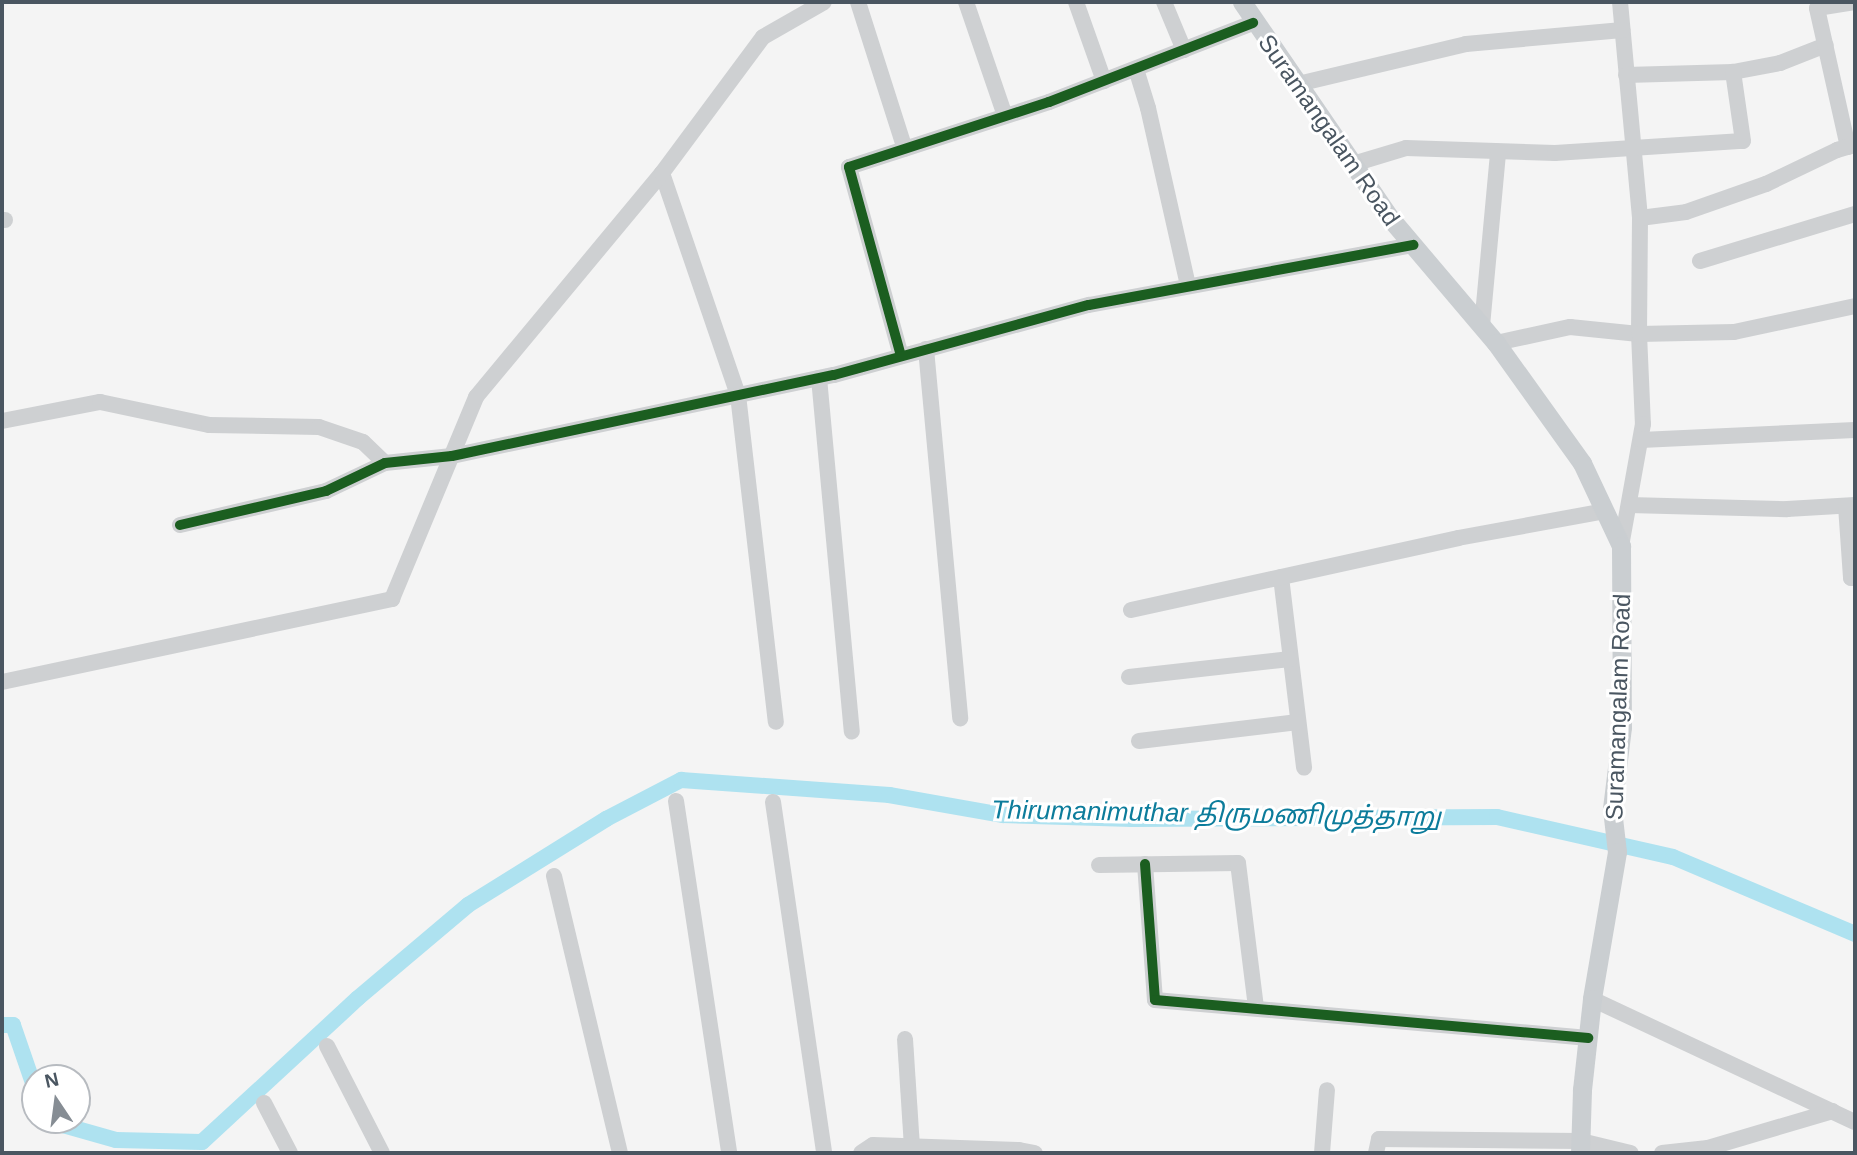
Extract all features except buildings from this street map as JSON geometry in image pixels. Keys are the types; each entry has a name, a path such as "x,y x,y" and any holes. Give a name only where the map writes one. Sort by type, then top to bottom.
{"main road":[{"name":"Suramangalam Road","path":"1241,2 1390,218 1496,343 1582,463 1621,546 1622,727 1612,809 1617,852 1591,999 1581,1147"}],"street":[{"path":"2,682 393,599 476,397 662,173 763,37 824,2"},
{"path":"858,2 905,149"},
{"path":"966,2 1005,116"},
{"path":"1076,2 1104,81"},
{"path":"1164,2 1185,50"},
{"path":"1620,2 1640,218 1639,334 1643,424 1621,546"},
{"path":"1640,218 1686,212 1766,184 1851,146 1817,5 1855,2"},
{"path":"901,356 849,167 1104,81 1253,23"},
{"path":"1298,84 1465,44 1622,30"},
{"path":"1626,75 1733,72 1780,63 1826,45"},
{"path":"1136,69 1148,108 1188,286"},
{"path":"1353,164 1406,148 1498,152 1744,142 1733,72"},
{"path":"1482,327 1498,152"},
{"path":"662,173 738,395 776,722"},
{"path":"1700,261 1855,214"},
{"path":"180,525 327,491 385,463 452,456 819,378 1089,305 1413,245"},
{"path":"1496,343 1570,327 1639,334 1734,332 1855,306"},
{"path":"926,349 960,718"},
{"path":"819,378 852,732"},
{"path":"2,421 100,402 209,425 318,427 363,442 385,463"},
{"path":"1641,440 1855,430"},
{"path":"1629,505 1787,509 1850,505 1851,578 1855,578"},
{"path":"1132,610 1605,511"},
{"path":"1281,577 1304,768"},
{"path":"1129,677 1290,659"},
{"path":"1139,741 1298,722"},
{"path":"676,801 729,1153"},
{"path":"774,802 824,1153"},
{"path":"1099,865 1238,863 1256,1009"},
{"path":"1145,864 1155,1000 1588,1038"},
{"path":"554,876 620,1153"},
{"path":"1591,999 1855,1122"},
{"path":"905,1039 912,1146"},
{"path":"327,1046 382,1153"},
{"path":"1322,1153 1327,1090"},
{"path":"264,1103 290,1153"},
{"path":"1662,1153 1708,1148 1833,1111"},
{"path":"1376,1153 1379,1139 1469,1147 1581,1147 1631,1153"},
{"path":"861,1153 873,1145 1035,1153"}],"waterway":[{"name":"Thirumanimuthar திருமணிமுத்தாறு","path":"91,1133 116,1140 202,1142 358,998 468,905 606,819 681,780 889,795 1003,815 1132,819 1497,817 1673,857 1855,934"},
{"name":"Thirumanimuthar திருமணிமுத்தாறு","path":"2,1025 13,1025 26,1064"}],"cycle path":[{"path":"901,356 849,167 1049,102 1253,23"},
{"path":"180,525 326,491 385,463 452,456 834,375 1089,305 1413,245"},
{"path":"1145,864 1155,1000 1588,1038"}]}
